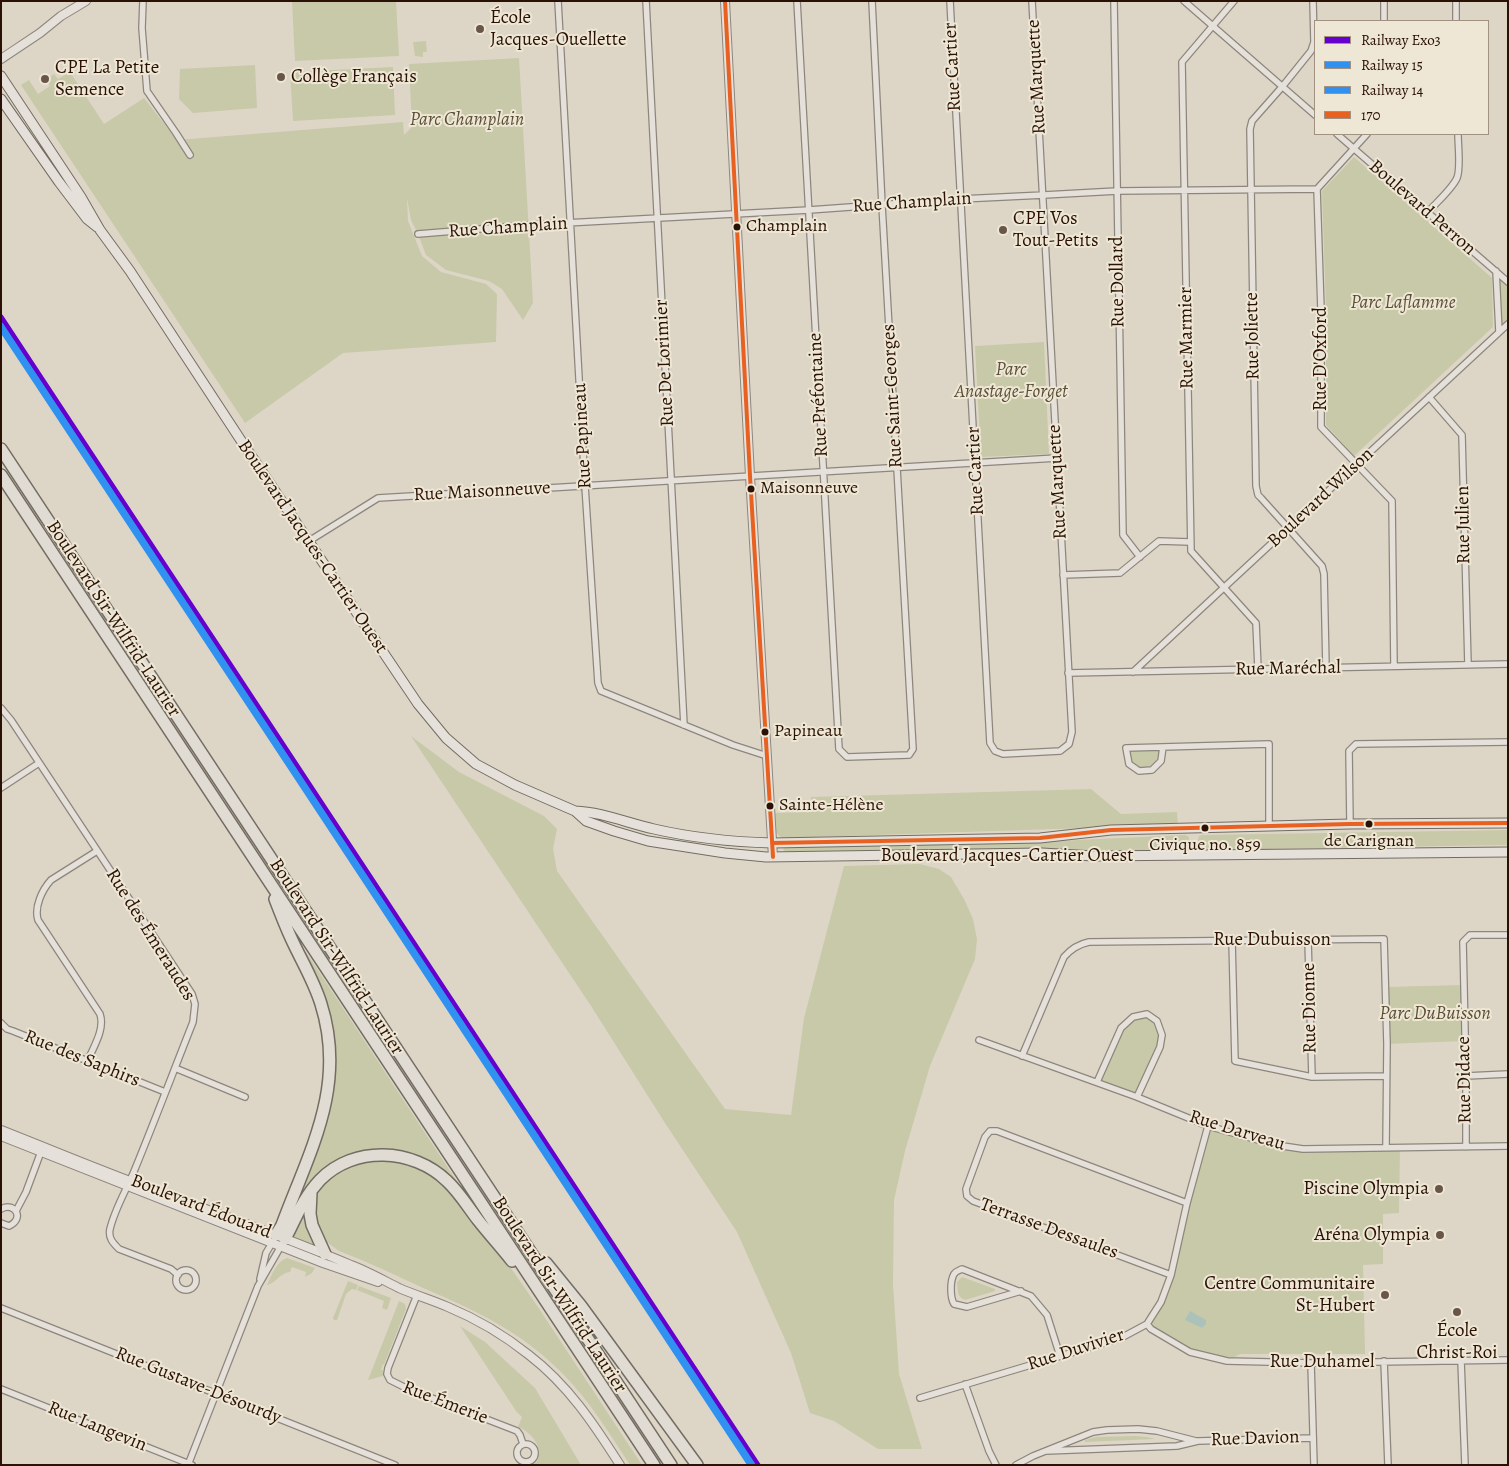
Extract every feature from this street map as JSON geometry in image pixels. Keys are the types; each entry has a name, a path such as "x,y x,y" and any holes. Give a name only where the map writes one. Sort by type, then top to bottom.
{"highway":[{"name":"Boulevard Sir-Wilfrid-Laurier","path":"1,449 671,1465"},
{"name":"Boulevard Sir-Wilfrid-Laurier","path":"1,475 654,1465"},
{"path":"266,876 290,937 319,1000 327,1027 330,1060 329,1085 322,1118 282,1225 278,1241"},
{"path":"278,1241 305,1199 321,1179 332,1170 366,1156 383,1155 411,1159 428,1166 457,1191 553,1311"},
{"path":"311,1192 310,1214 312,1225 325,1254"},
{"path":"505,1213 581,1306 697,1465"}],"main road":[{"name":"Boulevard Jacques-Cartier Ouest","path":"1,76 81,197 100,230 136,279 240,439 418,704 446,738 476,764 515,785 575,811 586,821 614,831 648,840 725,854 773,857 1508,852"},
{"name":"Boulevard Jacques-Cartier Ouest","path":"1,99 65,189 88,219 100,230"},
{"name":"Boulevard Jacques-Cartier Ouest","path":"575,811 589,812 654,829 701,838 772,843 1040,838 1111,830 1350,824 1508,823"}],"street":[{"path":"143,1 142,28 147,91 190,155"},
{"name":"Rue Papineau","path":"558,1 598,683 601,691 733,745 767,756"},
{"name":"Rue De Lorimier","path":"646,1 684,725"},
{"path":"725,1 750,476 773,857"},
{"name":"Rue Préfontaine","path":"797,1 839,749 847,757 875,756"},
{"name":"Rue Saint-Georges","path":"872,1 914,749 909,755 875,756"},
{"name":"Rue Cartier","path":"950,1 990,743 995,751 1003,754 1034,753"},
{"name":"Rue Marquette","path":"1032,1 1072,732 1069,744 1060,751 1034,753"},
{"name":"Rue Dollard","path":"1114,1 1123,535 1140,557"},
{"path":"1184,1 1314,114"},
{"name":"Rue Marmier","path":"1234,1 1182,62 1190,542 1191,552 1256,623 1258,669"},
{"name":"Rue Joliette","path":"1313,1 1313,46 1310,53 1250,125 1256,486 1258,495 1321,563 1324,570 1326,668"},
{"path":"1384,1 1384,20"},
{"path":"1456,1 1456,20"},
{"path":"1,59 83,2"},
{"name":"Boulevard Perron","path":"1338,135 1508,282"},
{"path":"1317,189 1366,135"},
{"path":"1428,212 1457,178 1458,135"},
{"name":"Rue Champlain","path":"418,234 1044,194 1117,191 1184,192 1317,189"},
{"name":"Rue D'Oxford","path":"1317,189 1321,310 1321,427 1392,501 1394,666"},
{"path":"1496,271 1499,332"},
{"name":"Boulevard Wilson","path":"1133,672 1508,324"},
{"name":"Rue Julien","path":"1429,397 1462,435 1468,664"},
{"name":"Rue Maisonneuve","path":"309,541 378,498 1057,458"},
{"path":"1063,575 1120,573 1159,541 1190,542"},
{"name":"Rue Maréchal","path":"1068,674 1508,664"},
{"name":"Rue des Émeraudes","path":"1,708 11,720 192,994 195,1004 194,1018 110,1229 112,1243 119,1249 171,1270 178,1275"},
{"path":"1350,824 1349,750 1356,744 1508,742"},
{"path":"1163,746 1161,762 1152,770 1139,771 1129,764 1126,748 1163,746 1269,744 1269,826"},
{"path":"1,788 39,763"},
{"path":"88,1060 101,1028 100,1014 38,920 36,914 45,887 51,880 97,850"},
{"name":"Rue Didace","path":"1466,1147 1463,942 1470,935 1508,934"},
{"name":"Rue Dubuisson","path":"1022,1056 1064,957 1076,946 1089,942 1384,939 1386,1148"},
{"path":"1232,940 1235,1061 1312,1077 1386,1076"},
{"name":"Rue Dionne","path":"1308,940 1312,1077"},
{"path":"1097,1082 1121,1028 1133,1018 1147,1014 1157,1021 1162,1035 1160,1047 1137,1097"},
{"name":"Rue des Saphirs","path":"1,1023 7,1029 165,1092"},
{"name":"Rue Darveau","path":"979,1040 1137,1097 1208,1126 1276,1146 1303,1149 1508,1146"},
{"path":"175,1068 245,1097"},
{"path":"1466,1076 1508,1074"},
{"name":"Rue Duvivier","path":"920,1398 1120,1338 1147,1324 1161,1302 1171,1275 1187,1203 1208,1126"},
{"name":"Boulevard Édouard","path":"1,1130 42,1149 278,1241 350,1273 399,1288 478,1321 507,1338 556,1378 590,1419 620,1465"},
{"name":"Terrasse Dessaules","path":"1171,1275 973,1201 967,1196 966,1189 985,1137 990,1131 998,1131 1187,1203"},
{"name":"Boulevard Édouard","path":"1,1136 42,1149"},
{"path":"1,1223 9,1226 15,1223 16,1212 26,1192 42,1149"},
{"path":"1,1209 9,1206 16,1212"},
{"path":"190,1464 258,1286 266,1253 278,1241"},
{"name":"Boulevard Édouard","path":"278,1241 325,1254 353,1265 399,1288"},
{"path":"1021,1291 967,1308 954,1304 952,1299 953,1276 962,1269 1021,1291 1031,1296 1047,1315 1060,1356"},
{"name":"Rue Émerie","path":"417,1295 388,1370 390,1380 515,1430 520,1435 523,1444"},
{"name":"Rue Gustave-Désourdy","path":"1,1308 395,1465"},
{"name":"Rue Duhamel","path":"1147,1324 1151,1329 1190,1352 1242,1362 1311,1363 1508,1360"},
{"path":"1384,1361 1388,1465"},
{"path":"1460,1361 1465,1465"},
{"path":"1311,1363 1314,1465"},
{"path":"965,1384 989,1451 996,1465"},
{"name":"Rue Langevin","path":"1,1388 190,1464"},
{"name":"Rue Davion","path":"1016,1465 1093,1432 1107,1430 1138,1429 1157,1431 1198,1441"},
{"name":"Rue Davion","path":"1046,1451 1177,1446 1198,1441 1313,1438"}],"green space":[{"path":"292,1 396,1 399,56 295,61"},
{"path":"426,41 427,52 423,52 423,57 415,56 413,42"},
{"name":"Parc Champlain","path":"519,58 533,303 523,320 502,289 489,281 446,270 426,255 411,220 407,198 408,221 422,256 441,272 486,284 497,294 496,342 343,353 245,423 21,85 29,80 38,94 50,86 46,80 54,74 58,79 70,72 104,124 144,98 177,140 403,122 404,135 412,127 409,64"},
{"path":"255,65 257,108 193,113 179,99 180,69"},
{"path":"393,67 395,115 293,121 290,72"},
{"name":"Parc Laflamme","path":"1354,157 1492,278 1493,327 1354,456 1326,425 1326,310 1322,191"},
{"path":"1496,271 1508,282 1508,324 1499,332"},
{"name":"Parc Anastage-Forget","path":"1044,342 1049,454 981,457 975,346"},
{"path":"411,736 459,772 544,816 557,829 553,849 557,871 725,1109 791,1115 804,1018 844,866 920,864 939,869 951,877 973,919 977,939 975,959 930,1066 905,1151 894,1200 893,1284 899,1374 922,1449 878,1449 834,1421 810,1413 791,1353 737,1232 591,1006"},
{"path":"1160,750 1154,764 1140,768 1132,762 1129,751"},
{"path":"1091,789 1121,814 1177,812 1178,825 783,838 776,831 775,824 774,813 812,812 811,797"},
{"path":"1508,830 1508,845 1199,850 1198,844 1199,836 1202,835"},
{"path":"1185,835 1189,837 1189,848 1186,851 1098,853 1050,850 786,852 783,849 784,847 1036,842"},
{"path":"306,952 456,1180 453,1183 425,1162 353,1156 299,1201 296,1200 333,1070 303,955"},
{"name":"Parc DuBuisson","path":"1463,985 1464,1041 1387,1044 1385,987"},
{"path":"1147,1014 1157,1021 1162,1035 1137,1097 1097,1082 1121,1028 1133,1017"},
{"path":"1208,1126 1303,1149 1400,1148 1399,1213 1383,1214 1383,1264 1363,1265 1365,1354 1240,1354 1227,1361 1200,1355 1147,1324 1161,1302"},
{"path":"393,1160 423,1169 443,1183 497,1248 642,1465 630,1465 581,1394 562,1373 530,1345 480,1314 339,1251 324,1240 315,1223 316,1196 323,1184 336,1172 364,1161"},
{"path":"304,1209 316,1245 296,1238 293,1235"},
{"path":"287,1258 315,1268 312,1273 305,1277 306,1272 292,1267 290,1272 283,1274 267,1285 277,1265"},
{"path":"962,1277 995,1289 995,1291 965,1300 960,1297 958,1290 957,1282"},
{"path":"348,1281 358,1285 356,1290 352,1289 346,1294 337,1320 334,1320 333,1318"},
{"path":"359,1286 391,1298 387,1310 382,1308 384,1301 357,1290"},
{"path":"399,1301 405,1304 406,1309 383,1364 381,1370 383,1370 383,1376 368,1380"},
{"path":"460,1326 485,1342 535,1388 581,1465 533,1465 539,1454 536,1443 528,1433 518,1427 522,1417 516,1411"},
{"path":"1135,1436 1155,1439 1085,1442 1085,1440 1096,1437"}],"water":[{"path":"1190,1311 1206,1320 1206,1324 1202,1328 1185,1320"}],"rail line":[{"name":"Exo3","path":"1,317 758,1465"},
{"name":"14","path":"1,325 753,1465"},
{"name":"15","path":"1,329 750,1465"}],"transit line":[{"name":"170","path":"725,1 750,476 773,857"},
{"name":"170","path":"772,843 1040,838 1111,830 1350,824 1508,823"}],"place":[{"name":"École Jacques-Ouellette","path":"480,29"},
{"name":"Collège Français","path":"281,77"},
{"name":"CPE La Petite Semence","path":"45,79"},
{"name":"Champlain","path":"737,227"},
{"name":"CPE Vos Tout-Petits","path":"1003,230"},
{"name":"Maisonneuve","path":"751,489"},
{"name":"Papineau","path":"765,732"},
{"name":"Sainte-Hélène","path":"770,806"},
{"name":"de Carignan","path":"1369,824"},
{"name":"Civique no. 859","path":"1205,828"},
{"name":"Piscine Olympia","path":"1439,1189"},
{"name":"Aréna Olympia","path":"1440,1235"},
{"name":"Centre Communitaire St-Hubert","path":"1385,1295"},
{"name":"École Christ-Roi","path":"1457,1312"}]}
